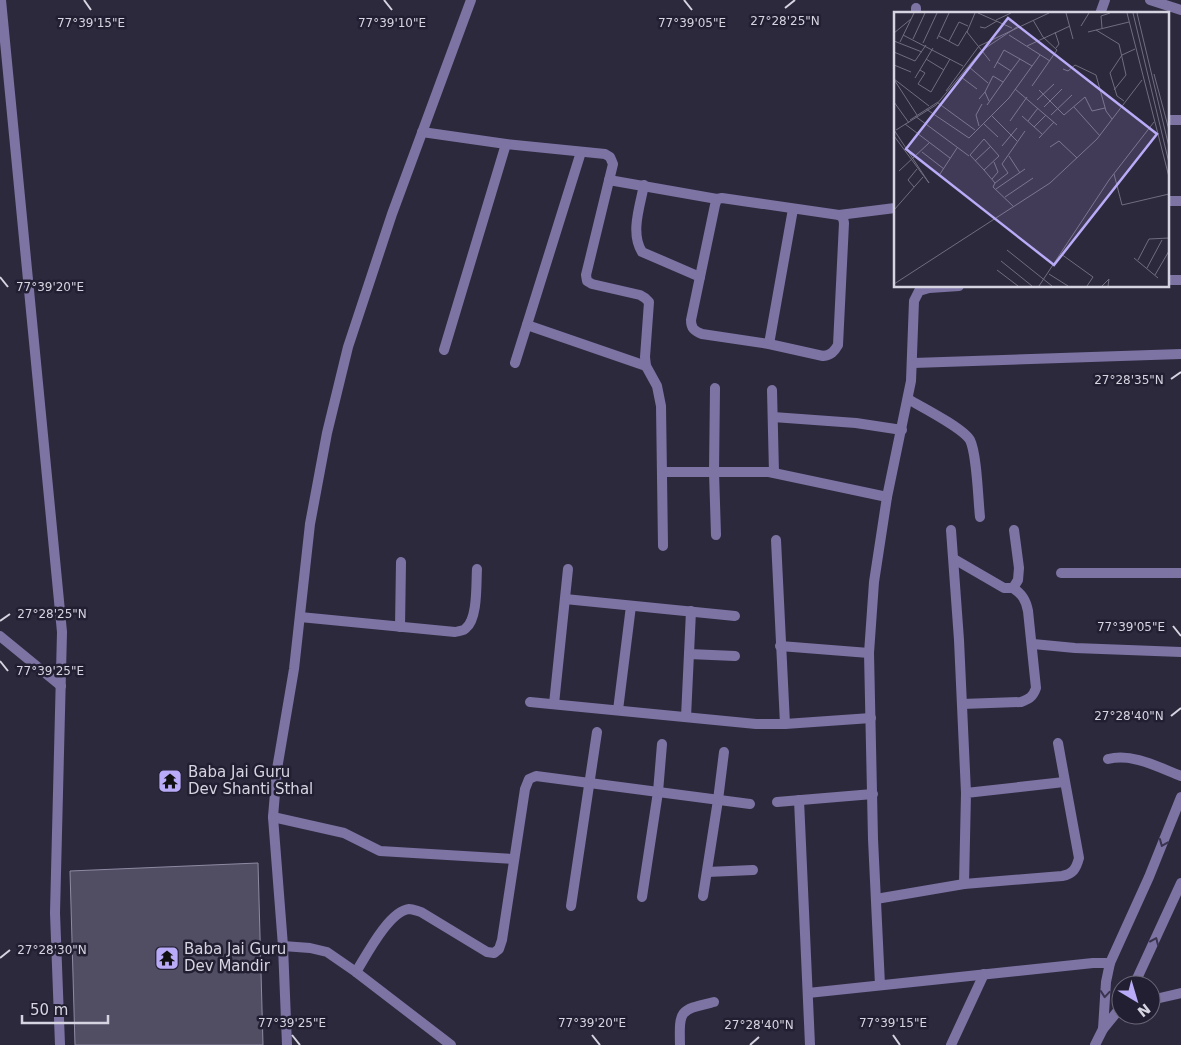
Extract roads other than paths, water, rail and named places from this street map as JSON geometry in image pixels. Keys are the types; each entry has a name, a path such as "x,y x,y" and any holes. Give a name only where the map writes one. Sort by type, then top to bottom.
{"street":[{"path":"0,0 4,81 62,632 55,913 60,1045"},
{"path":"288,1045 283,946 273,817 277,769 294,669 310,524 337,387 348,347 392,214 471,0"},
{"path":"1101,12 1105,0"},
{"path":"1150,0 1181,10"},
{"path":"1168,120 1181,120"},
{"path":"422,132 506,144 605,154 610,158 613,164 586,275 587,281 592,284 640,295 649,302 645,357 646,366 660,395 663,546"},
{"path":"444,350 506,144"},
{"path":"515,363 580,152"},
{"path":"609,180 717,198 839,215 894,208"},
{"path":"644,185 635,234 637,244 642,252 700,277"},
{"path":"717,198 691,326 695,331 702,334 769,344 824,356 830,355 838,345 844,224 843,218 839,215"},
{"path":"1168,201 1181,201"},
{"path":"769,344 793,209"},
{"path":"1168,280 1181,280"},
{"path":"880,985 869,653 874,582 913,364 912,314 914,301 920,291 929,288"},
{"path":"527,326 646,366"},
{"path":"913,364 1181,354"},
{"path":"715,388 714,472 716,535"},
{"path":"772,390 774,473"},
{"path":"908,399 958,429 969,438 973,451 980,517"},
{"path":"773,417 826,420 902,430"},
{"path":"662,472 774,473 888,497"},
{"path":"951,530 966,793 964,884"},
{"path":"1013,588 1018,580 1019,568 1014,530"},
{"path":"776,540 780,646 786,724"},
{"path":"954,559 1004,588 1013,588 1021,593 1026,601 1033,644 1036,688 1034,695 1028,700 1020,702 962,704"},
{"path":"400,627 401,562"},
{"path":"300,617 455,632 466,630 472,621 477,569"},
{"path":"554,704 568,569"},
{"path":"1061,573 1181,573"},
{"path":"564,599 735,616"},
{"path":"618,710 631,606"},
{"path":"686,717 691,611"},
{"path":"0,636 61,686"},
{"path":"1033,644 1075,648 1181,652"},
{"path":"780,646 869,653"},
{"path":"689,654 735,656"},
{"path":"530,702 756,724 786,724 871,718"},
{"path":"571,906 597,732"},
{"path":"876,898 964,884 1070,874 1077,867 1079,858 1058,743"},
{"path":"642,897 658,792 662,744"},
{"path":"703,896 724,752"},
{"path":"1108,760 1119,756 1130,757 1181,776"},
{"path":"356,972 390,920 400,912 409,909 421,912 487,952 494,953 499,950 513,858 528,779 536,776 750,804"},
{"path":"966,793 1064,782"},
{"path":"778,802 873,794"},
{"path":"1103,1029 1106,982 1110,963 1149,877 1181,797"},
{"path":"799,800 810,1045"},
{"path":"273,817 344,833 380,851 513,858"},
{"path":"707,872 753,870"},
{"path":"1139,975 1181,883"},
{"path":"283,946 310,948 327,952 451,1045"},
{"path":"808,993 1093,962 1110,963"},
{"path":"951,1045 984,974"},
{"path":"1161,998 1181,993"},
{"path":"680,1045 679,1021 682,1014 690,1008 714,1002"},
{"path":"1095,1045 1103,1029 1111,1020"}],"place":[{"name":"Baba Jai Guru Dev Shanti Sthal","path":"170,781"},
{"name":"Baba Jai Guru Dev Mandir","path":"167,958"}]}
